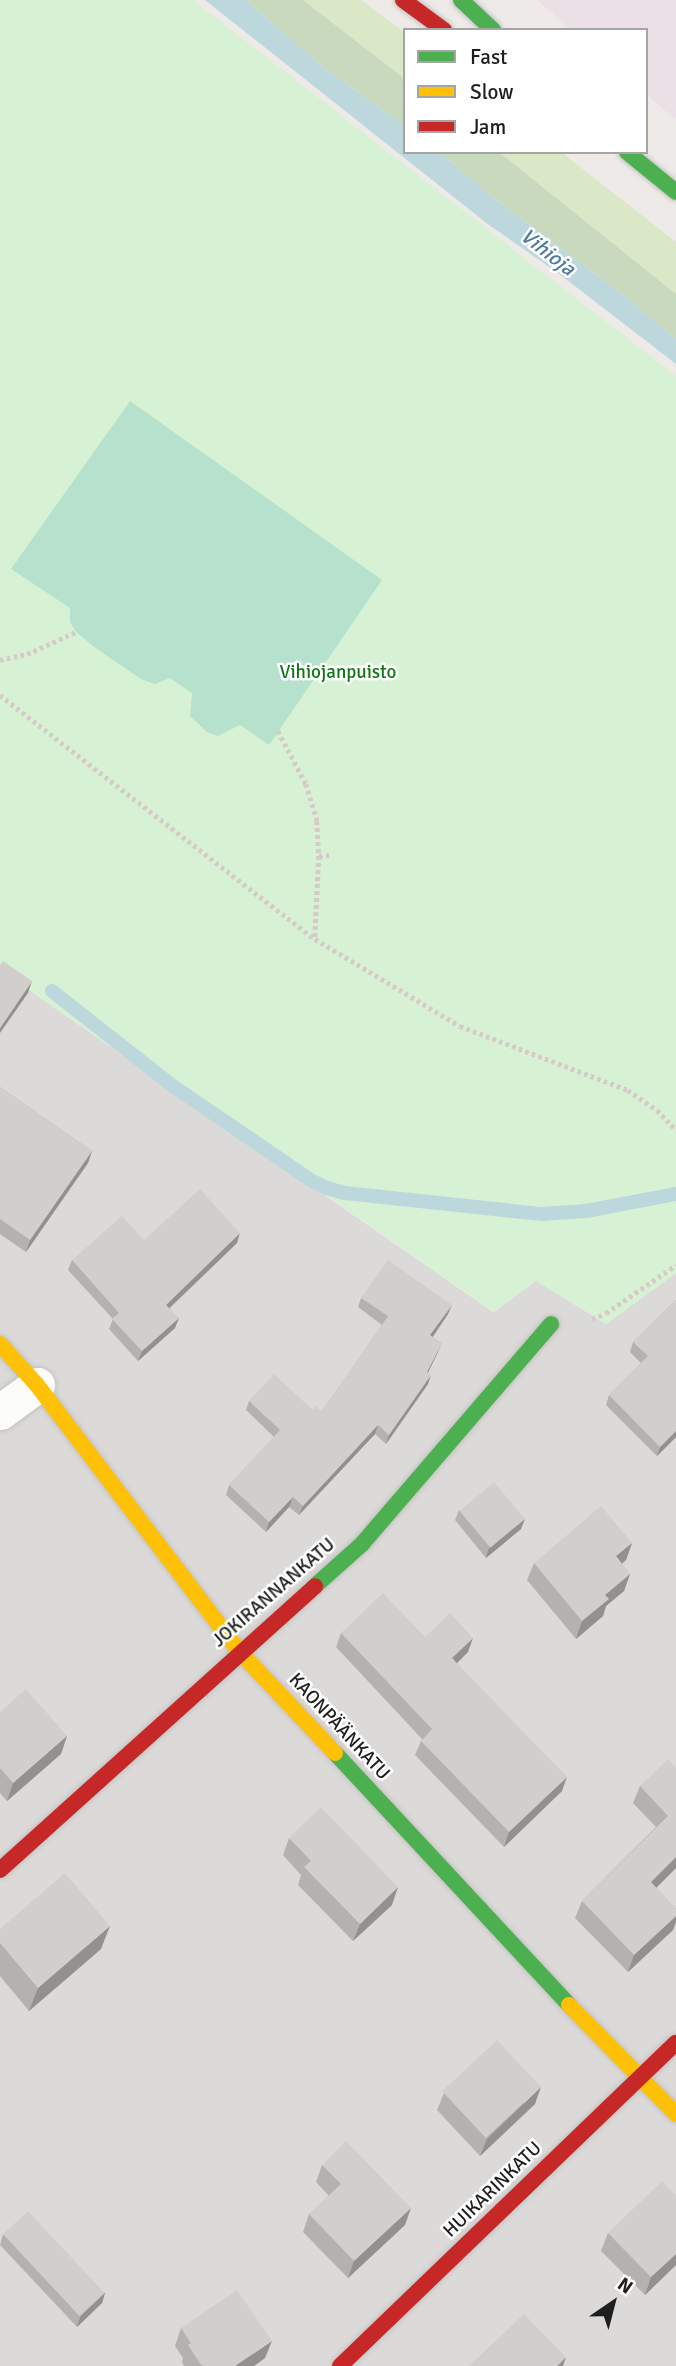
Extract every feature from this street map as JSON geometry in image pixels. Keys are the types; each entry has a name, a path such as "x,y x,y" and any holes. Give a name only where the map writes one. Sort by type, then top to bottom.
{"street":[{"path":"403,0 441,28"},
{"path":"461,0 491,28"},
{"path":"629,154 676,192"},
{"name":"JOKIRANNANKATU","path":"0,1870 239,1651 362,1544 551,1324"},
{"name":"KAONPÄÄNKATU","path":"0,1344 37,1385 239,1651 639,2079 676,2114"},
{"path":"0,1412 37,1385"},
{"name":"HUIKARINKATU","path":"340,2366 676,2043"}],"path":[{"path":"0,660 26,654 76,632"},
{"path":"0,695 315,939 460,1026 628,1090 657,1110 676,1130"},
{"path":"278,731 306,784 317,821 319,856 315,939"},
{"path":"319,856 329,855"},
{"path":"551,1324 591,1320 606,1313 676,1265"}],"shaded area":[{"path":"537,0 676,0 676,120 648,96 648,28 570,28"},
{"path":"0,970 493,1312 536,1280 606,1324 676,1273 676,2366 0,2366"}],"green space":[{"name":"Vihiojanpuisto","path":"0,0 193,0 676,376 676,1273 606,1324 536,1281 494,1312 0,970"},
{"path":"246,0 303,0 403,77 403,125 324,68"},
{"path":"303,0 361,0 403,32 403,77"},
{"path":"442,154 501,154 676,294 676,339 622,294 487,193"},
{"path":"501,154 564,154 676,242 676,294"},
{"path":"130,401 382,580 269,745 240,725 218,736 207,732 190,716 192,693 170,678 155,684 141,679 97,649 76,632 70,622 70,608 11,569"}],"water":[{"name":"Vihioja","path":"205,0 246,0 324,68 403,125 403,154 442,154 487,193 622,294 676,339 676,364 558,273 489,225"}],"building":[{"path":"3,961 32,981 0,1028 0,965"},
{"path":"0,1087 92,1151 30,1240 0,1219"},
{"path":"200,1189 240,1233 166,1305 179,1318 142,1351 112,1319 119,1313 72,1260 122,1216 144,1240"},
{"path":"388,1260 452,1305 430,1335 442,1343 427,1372 431,1375 389,1435 378,1425 303,1506 293,1497 269,1522 229,1485 280,1430 249,1401 274,1374 313,1410 316,1406 322,1411 388,1316 361,1298"},
{"path":"676,1300 676,1431 660,1447 609,1395 648,1356 633,1342"},
{"path":"494,1482 525,1519 490,1548 460,1511"},
{"path":"601,1506 632,1543 616,1556 630,1574 605,1595 609,1599 582,1621 534,1563"},
{"path":"383,1593 425,1637 450,1613 473,1638 452,1658 567,1777 509,1832 421,1741 432,1729 341,1633"},
{"path":"26,1689 67,1736 13,1783 0,1768 0,1712"},
{"path":"668,1759 676,1768 676,1857 651,1882 676,1909 676,1916 634,1955 582,1901 668,1816 640,1786"},
{"path":"321,1807 398,1887 360,1924 304,1867 311,1861 289,1838"},
{"path":"65,1873 110,1926 38,1988 0,1943 0,1929"},
{"path":"497,2040 541,2087 486,2138 442,2091"},
{"path":"346,2141 411,2208 354,2261 309,2214 341,2184 322,2165"},
{"path":"662,2181 676,2196 676,2254 651,2277 608,2233"},
{"path":"28,2211 104,2293 80,2316 3,2234"},
{"path":"237,2290 272,2341 235,2366 202,2366 181,2328"},
{"path":"524,2314 566,2357 557,2366 469,2366"}],"waterway":[{"path":"52,991 170,1084 312,1181 327,1188 345,1193 543,1214 586,1211 676,1194"}],"traffic: fast":[{"path":"461,0 491,28"},
{"path":"629,154 676,192"},
{"path":"315,1586 362,1544 551,1324"},
{"path":"335,1753 569,2005"}],"traffic: slow":[{"path":"0,1344 37,1385 239,1651 335,1753"},
{"path":"569,2005 676,2114"}],"traffic: jam":[{"path":"403,0 441,28"},
{"path":"0,1870 315,1586"},
{"path":"340,2366 676,2043"}]}
